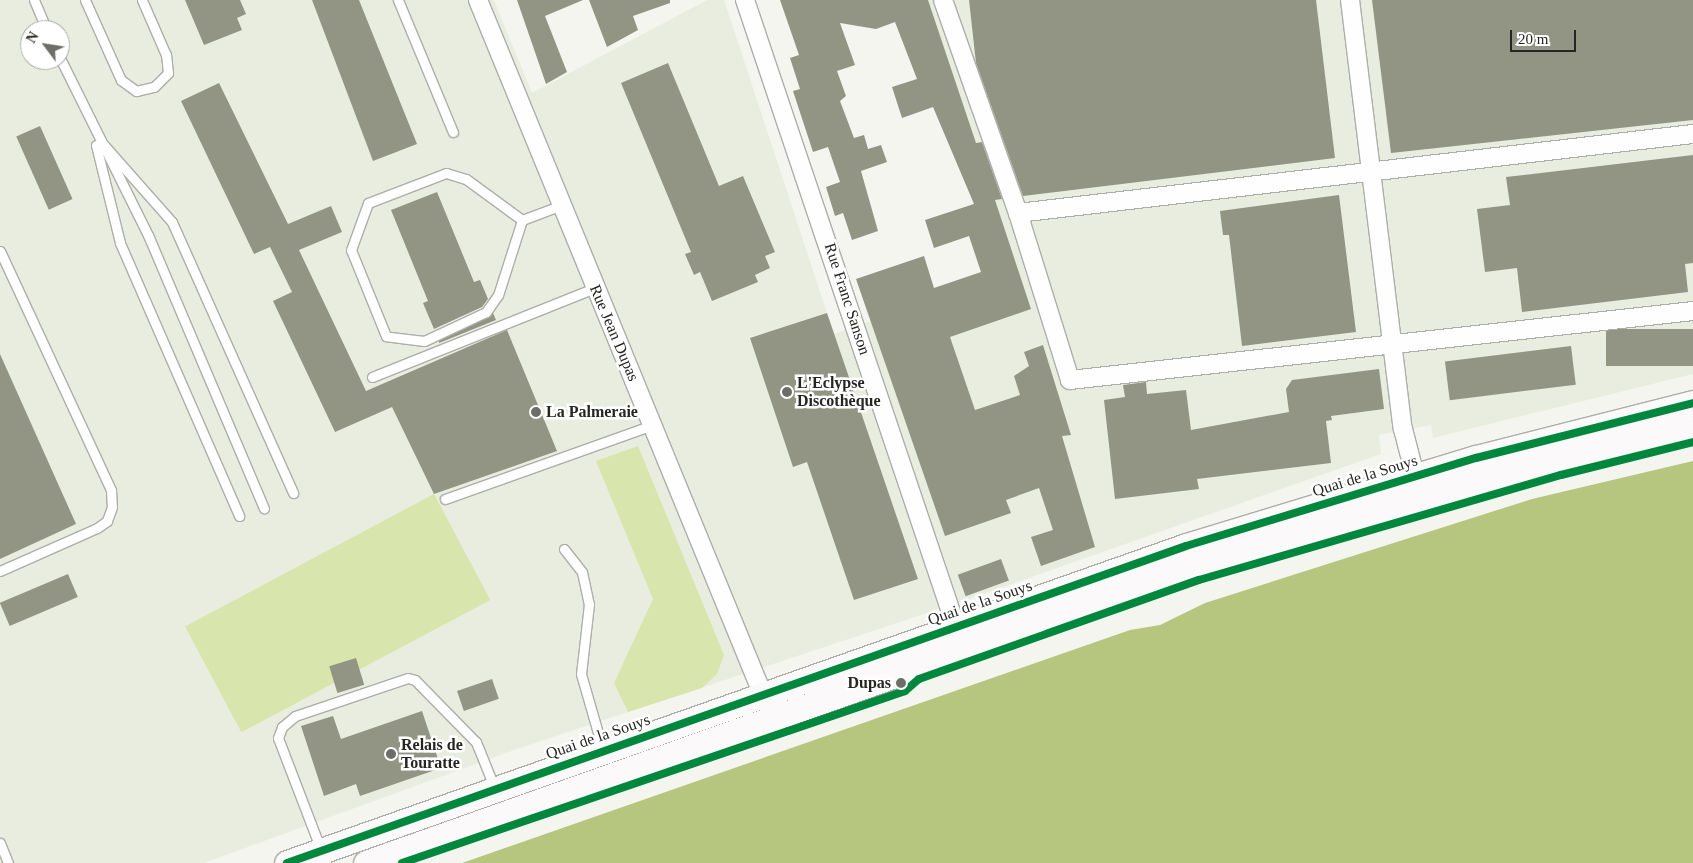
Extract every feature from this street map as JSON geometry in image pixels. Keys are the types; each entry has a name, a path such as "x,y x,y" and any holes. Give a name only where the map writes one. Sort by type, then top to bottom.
{"main road":[{"name":"Quai de la Souys","path":"366,863 503,813 766,705 960,638 1193,569 1419,487 1693,403"},
{"name":"Quai de la Souys","path":"1419,487 1544,463 1693,428"},
{"name":"Quai de la Souys","path":"287,863 323,857 494,788 603,750 766,705"}],"street":[{"name":"Rue Jean Dupas","path":"478,0 594,288 653,425 766,705"},
{"name":"Rue Franc Sanson","path":"745,0 960,638"},
{"path":"943,0 1018,213 1070,380 1394,346 1693,311"},
{"name":"Quai de la Souys","path":"1350,0 1403,430 1419,487"},
{"path":"1018,213 1372,170 1693,134"}],"lane":[{"path":"34,0 43,20"},
{"path":"85,0 120,80 136,91 154,87 168,73 166,55 142,0"},
{"path":"398,0 453,132"},
{"path":"65,70 93,132 148,236 264,508"},
{"path":"93,132 172,222 293,493"},
{"path":"93,132 120,244 239,516"},
{"path":"446,173 466,180 522,220 498,294 486,312 424,341 386,336 350,250 368,203 446,173"},
{"path":"522,220 562,205"},
{"path":"0,250 111,490 112,507 107,520 97,528 0,571"},
{"path":"372,377 594,288"},
{"path":"446,500 653,425"},
{"path":"564,550 582,572 589,604 581,674 603,750"},
{"path":"323,857 278,738 282,727 295,716 408,678 414,680 476,742 503,813"},
{"path":"0,843 8,863"}],"shaded area":[{"path":"0,0 494,0 532,93 707,0 724,0 834,334 1009,273 918,0 1693,0 1693,374 1433,438 1431,425 1379,435 1381,454 966,600 514,750 204,863 0,863"},
{"path":"638,446 724,655 717,674 702,688 628,712 614,683 653,599 596,461"},
{"path":"1693,461 1693,863 462,863 1130,630 1160,625 1205,603 1532,499"},
{"path":"434,494 490,600 241,732 185,626"}],"building":[{"path":"185,0 240,0 246,14 237,18 242,30 204,45"},
{"path":"312,0 359,0 417,144 373,161"},
{"path":"517,0 583,0 545,16 567,72 546,84"},
{"path":"589,0 670,0 670,3 633,16 638,30 607,47"},
{"path":"780,0 928,0 976,143 982,142 1002,199 995,200 1031,309 950,337 975,410 1020,395 1014,376 1029,366 1024,352 1043,345 1071,435 1062,436 1095,547 1041,566 1031,537 1053,530 1039,488 1006,500 1011,513 945,536 856,279 924,256 934,288 981,272 969,236 934,248 925,220 974,204 933,107 902,118 892,87 917,79 895,22 876,29 840,23 855,65 837,71 846,96 840,101 854,138 864,135 868,149 881,145 887,162 861,171 878,231 852,240 843,213 835,216 826,187 840,182 828,147 813,152 793,91 800,89 790,58 799,55"},
{"path":"969,0 1316,0 1335,158 1023,196 976,63"},
{"path":"1372,0 1693,0 1693,120 1391,153"},
{"path":"668,63 719,186 743,176 775,252 765,256 770,268 755,275 758,282 712,301 700,272 694,275 685,254 691,252 621,83"},
{"path":"219,83 288,224 331,206 342,232 299,250 366,391 507,330 557,451 434,494 392,407 335,432 273,301 292,292 270,247 254,254 181,101"},
{"path":"40,126 73,199 49,210 16,137"},
{"path":"1693,155 1693,263 1685,264 1688,292 1522,312 1517,268 1485,272 1477,209 1510,205 1506,177"},
{"path":"437,192 474,282 480,280 488,299 482,307 434,329 423,303 428,301 391,210"},
{"path":"1339,195 1356,332 1242,346 1229,235 1223,235 1220,211"},
{"path":"493,313 496,320 439,343 439,341"},
{"path":"827,313 918,579 854,600 807,462 793,467 750,338"},
{"path":"1606,329 1693,329 1693,366 1606,366"},
{"path":"1571,346 1576,385 1450,400 1445,361"},
{"path":"0,354 76,524 0,559"},
{"path":"1379,369 1384,409 1331,416 1332,420 1326,421 1331,463 1197,479 1199,489 1115,499 1104,400 1125,397 1123,385 1146,382 1147,394 1186,390 1191,430 1289,412 1286,389 1292,380"},
{"path":"1001,559 1009,581 966,596 958,575"},
{"path":"68,574 78,597 10,626 0,603"},
{"path":"356,658 364,685 337,693 329,666"},
{"path":"492,679 499,699 464,711 457,691"},
{"name":"Relais de Touratte","path":"422,711 441,768 360,796 356,784 324,796 301,726 333,716 341,739"}],"cycle path":[{"path":"287,863 1186,546 1476,458 1693,403"},
{"path":"402,863 905,691 919,679 1199,580 1561,475 1693,442"}],"place":[{"name":"L'Eclypse Discothèque","path":"787,392"},
{"name":"La Palmeraie","path":"536,412"},
{"name":"Dupas","path":"901,683"},
{"name":"Relais de Touratte","path":"391,754"}]}
